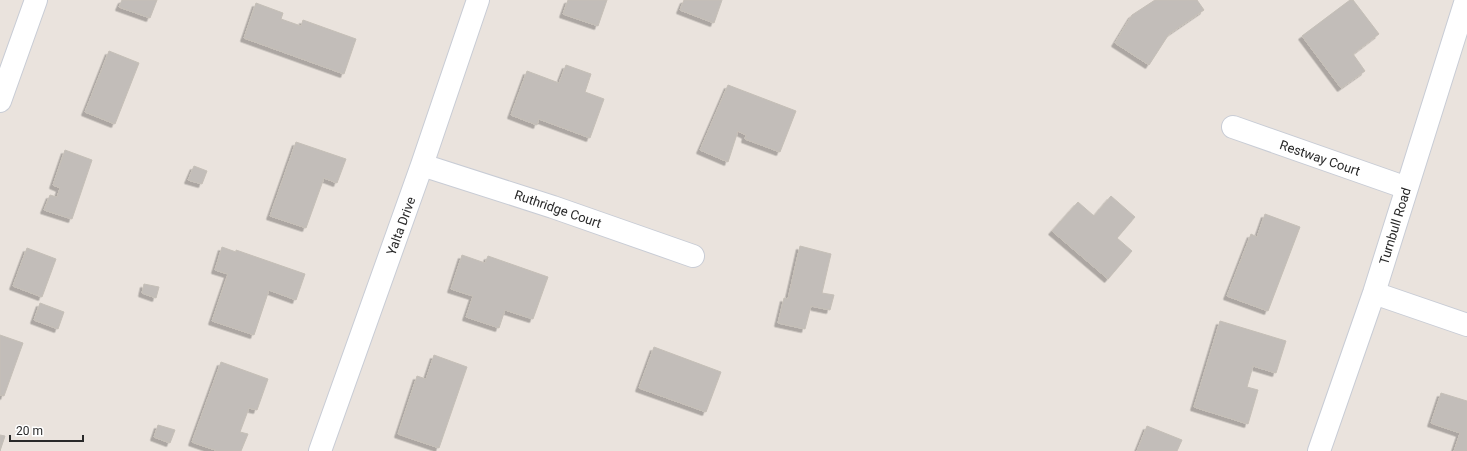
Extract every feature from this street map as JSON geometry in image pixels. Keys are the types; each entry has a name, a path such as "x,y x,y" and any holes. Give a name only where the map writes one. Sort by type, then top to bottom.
{"street":[{"path":"0,101 36,0"},
{"name":"Turnbull Road","path":"1319,451 1374,293 1466,0"},
{"name":"Yalta Drive","path":"320,451 422,165 473,1"},
{"name":"Restway Court","path":"1233,127 1407,188"},
{"name":"Ruthridge Court","path":"422,165 553,207 693,256"},
{"path":"1374,293 1467,325"}],"building":[{"path":"122,0 157,0 150,18 119,7"},
{"path":"568,0 607,0 598,26 563,14"},
{"path":"684,0 722,0 714,23 680,10"},
{"path":"1155,0 1197,0 1204,10 1169,34 1149,65 1115,43 1132,15"},
{"path":"1350,0 1353,0 1379,34 1353,54 1365,71 1341,88 1302,36"},
{"path":"256,3 283,13 281,19 301,26 303,20 356,39 344,74 244,38"},
{"path":"109,51 139,63 115,124 85,112"},
{"path":"566,65 591,74 585,92 604,99 590,138 539,119 537,125 511,115 527,71 559,83"},
{"path":"728,85 796,111 780,152 745,139 746,135 738,131 728,162 700,150"},
{"path":"296,142 346,159 337,183 324,178 306,228 270,216"},
{"path":"65,150 92,160 72,219 44,210 50,195 57,197 60,188 53,185"},
{"path":"194,166 207,171 202,184 188,180"},
{"path":"1111,196 1135,217 1117,238 1132,251 1108,279 1052,231 1078,202 1094,216"},
{"path":"1265,214 1300,227 1268,311 1227,296 1251,234 1257,237"},
{"path":"800,246 831,254 822,293 834,295 830,310 811,306 805,329 778,323 784,298 788,299"},
{"path":"222,247 236,252 236,250 305,274 296,300 269,290 254,335 212,321 228,274 215,270"},
{"path":"27,248 56,259 42,297 13,286"},
{"path":"462,255 485,263 488,256 548,277 533,319 505,310 499,328 466,317 473,296 451,289"},
{"path":"144,284 159,287 156,298 142,293"},
{"path":"40,303 64,312 58,329 34,320"},
{"path":"1220,321 1286,341 1276,373 1253,366 1247,387 1258,390 1248,424 1194,407"},
{"path":"0,335 23,343 4,396 0,395"},
{"path":"654,347 721,372 706,412 639,388"},
{"path":"434,355 467,367 439,448 398,434 417,376 426,379"},
{"path":"221,362 268,379 257,410 249,408 240,432 248,434 241,451 218,451 192,442"},
{"path":"1441,393 1467,401 1467,451 1454,451 1460,433 1431,423"},
{"path":"158,425 175,430 170,443 154,437"},
{"path":"1147,426 1182,440 1177,451 1137,451"},
{"path":"0,435 5,436 0,451"}]}
